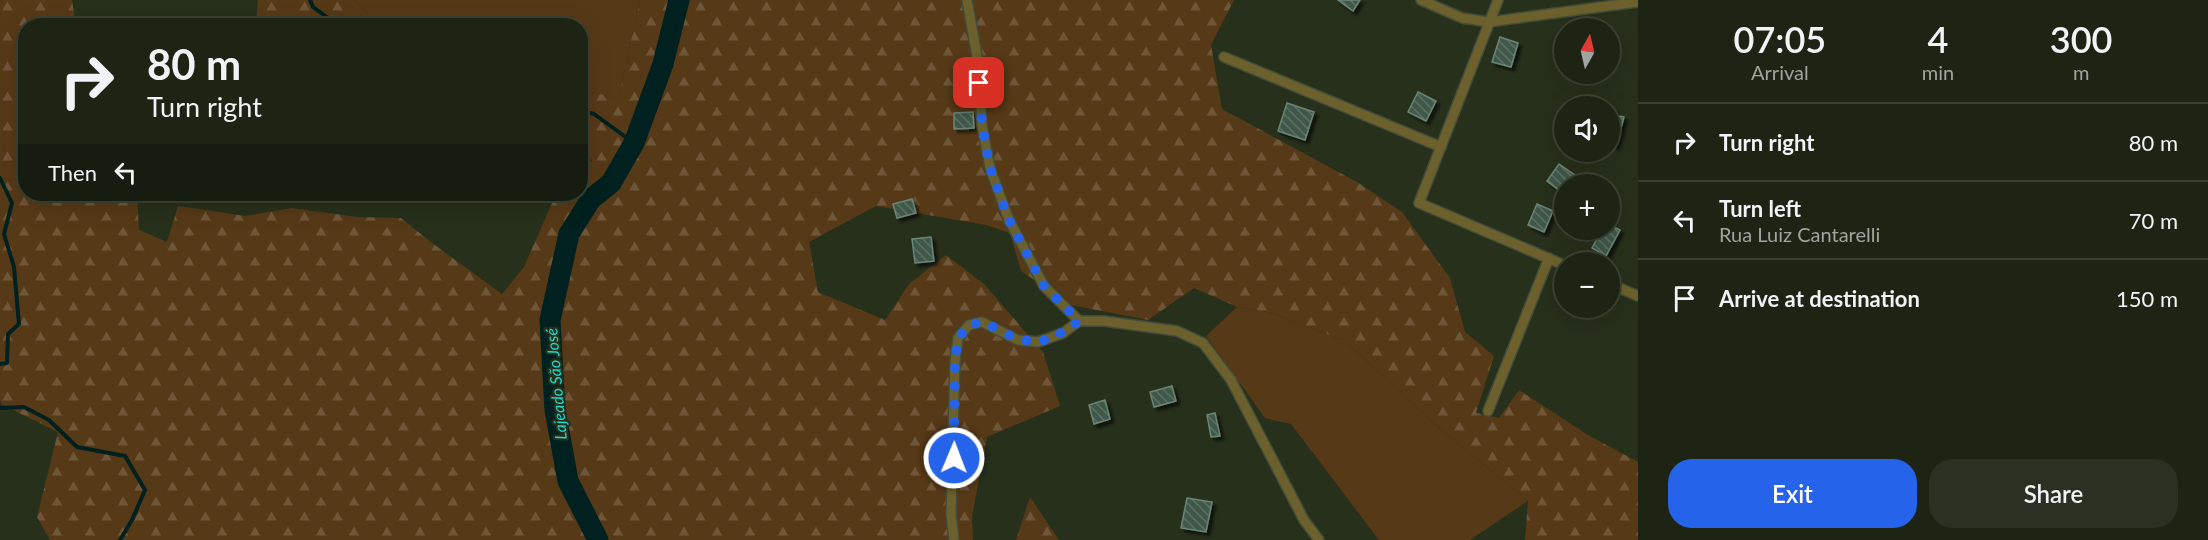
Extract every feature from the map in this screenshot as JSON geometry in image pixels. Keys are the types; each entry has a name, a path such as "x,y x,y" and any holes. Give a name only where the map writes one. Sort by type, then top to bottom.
{"street":[{"path":"967,0 978,62 982,125 990,168 1009,220 1044,286 1079,321"},
{"path":"1420,0 1462,18 1489,22 1638,2"},
{"path":"1498,0 1419,203 1554,260"},
{"path":"1224,57 1441,147"},
{"path":"1488,411 1549,258"},
{"path":"1620,288 1638,296"},
{"path":"954,540 951,515 955,361 958,338 969,325 982,322 1018,340 1038,342 1062,333 1079,321 1104,321 1177,331 1203,343 1231,380 1304,520 1319,540"}],"green space":[{"path":"0,0 72,0 75,18 18,18 18,201 137,201 139,230 167,242 178,206 246,216 292,208 357,217 401,218 502,294 524,267 553,201 588,201 588,164 592,161 588,153 588,89 618,100 640,0 1234,0 1211,45 1222,109 1357,182 1402,212 1450,278 1465,332 1494,356 1476,413 1499,418 1519,390 1588,435 1638,462 1638,540 1525,540 1528,501 1437,426 1345,341 1273,313 1237,307 1194,288 1148,320 1071,305 1021,271 1010,233 986,225 876,206 809,242 818,292 885,320 909,284 946,255 984,284 1043,352 1060,406 987,437 972,517 973,540 50,540 37,517 58,432 1,404"},
{"path":"258,0 354,0 372,18 256,18"},
{"path":"354,0 640,0 618,100 588,89 588,18 372,18"},
{"path":"1237,307 1273,313 1345,341 1437,426 1528,501 1470,540 1379,540 1291,424 1265,418 1206,336"},
{"path":"1030,497 1059,540 1016,540"}],"building":[{"path":"1338,0 1360,0 1353,11"},
{"path":"1500,37 1518,43 1511,67 1492,62"},
{"path":"1418,92 1436,101 1426,121 1408,112"},
{"path":"1287,103 1314,112 1305,140 1278,131"},
{"path":"973,112 974,128 954,129 954,113"},
{"path":"1620,116 1624,117 1620,132"},
{"path":"1559,164 1573,174 1554,174 1554,186 1547,181"},
{"path":"912,199 916,213 897,218 893,204"},
{"path":"1537,204 1553,211 1544,232 1528,225"},
{"path":"931,237 934,261 915,263 912,239"},
{"path":"1596,240 1615,240 1608,252 1599,252 1592,248"},
{"path":"1172,386 1176,401 1154,407 1150,392"},
{"path":"1105,400 1110,419 1094,424 1089,405"},
{"path":"1215,413 1220,436 1211,437 1207,415"},
{"path":"1187,498 1212,502 1206,532 1181,528"}],"waterway":[{"path":"310,0 313,7 328,18"},
{"name":"Lajeado São José","path":"598,540 568,481 555,410 550,320 569,234 591,199 611,183 634,143 663,64 679,0"},
{"path":"588,112 594,114 634,143"},
{"path":"0,178 12,203 4,234 14,267 19,324 8,334 7,363 0,364"},
{"path":"0,408 24,407 49,420 77,447 125,456 145,490 120,540"}],"route":[{"path":"954,458 955,361 958,338 969,325 982,322 1018,340 1038,342 1062,333 1079,321 1044,286 1009,220 990,168 982,125 979,83"}]}
